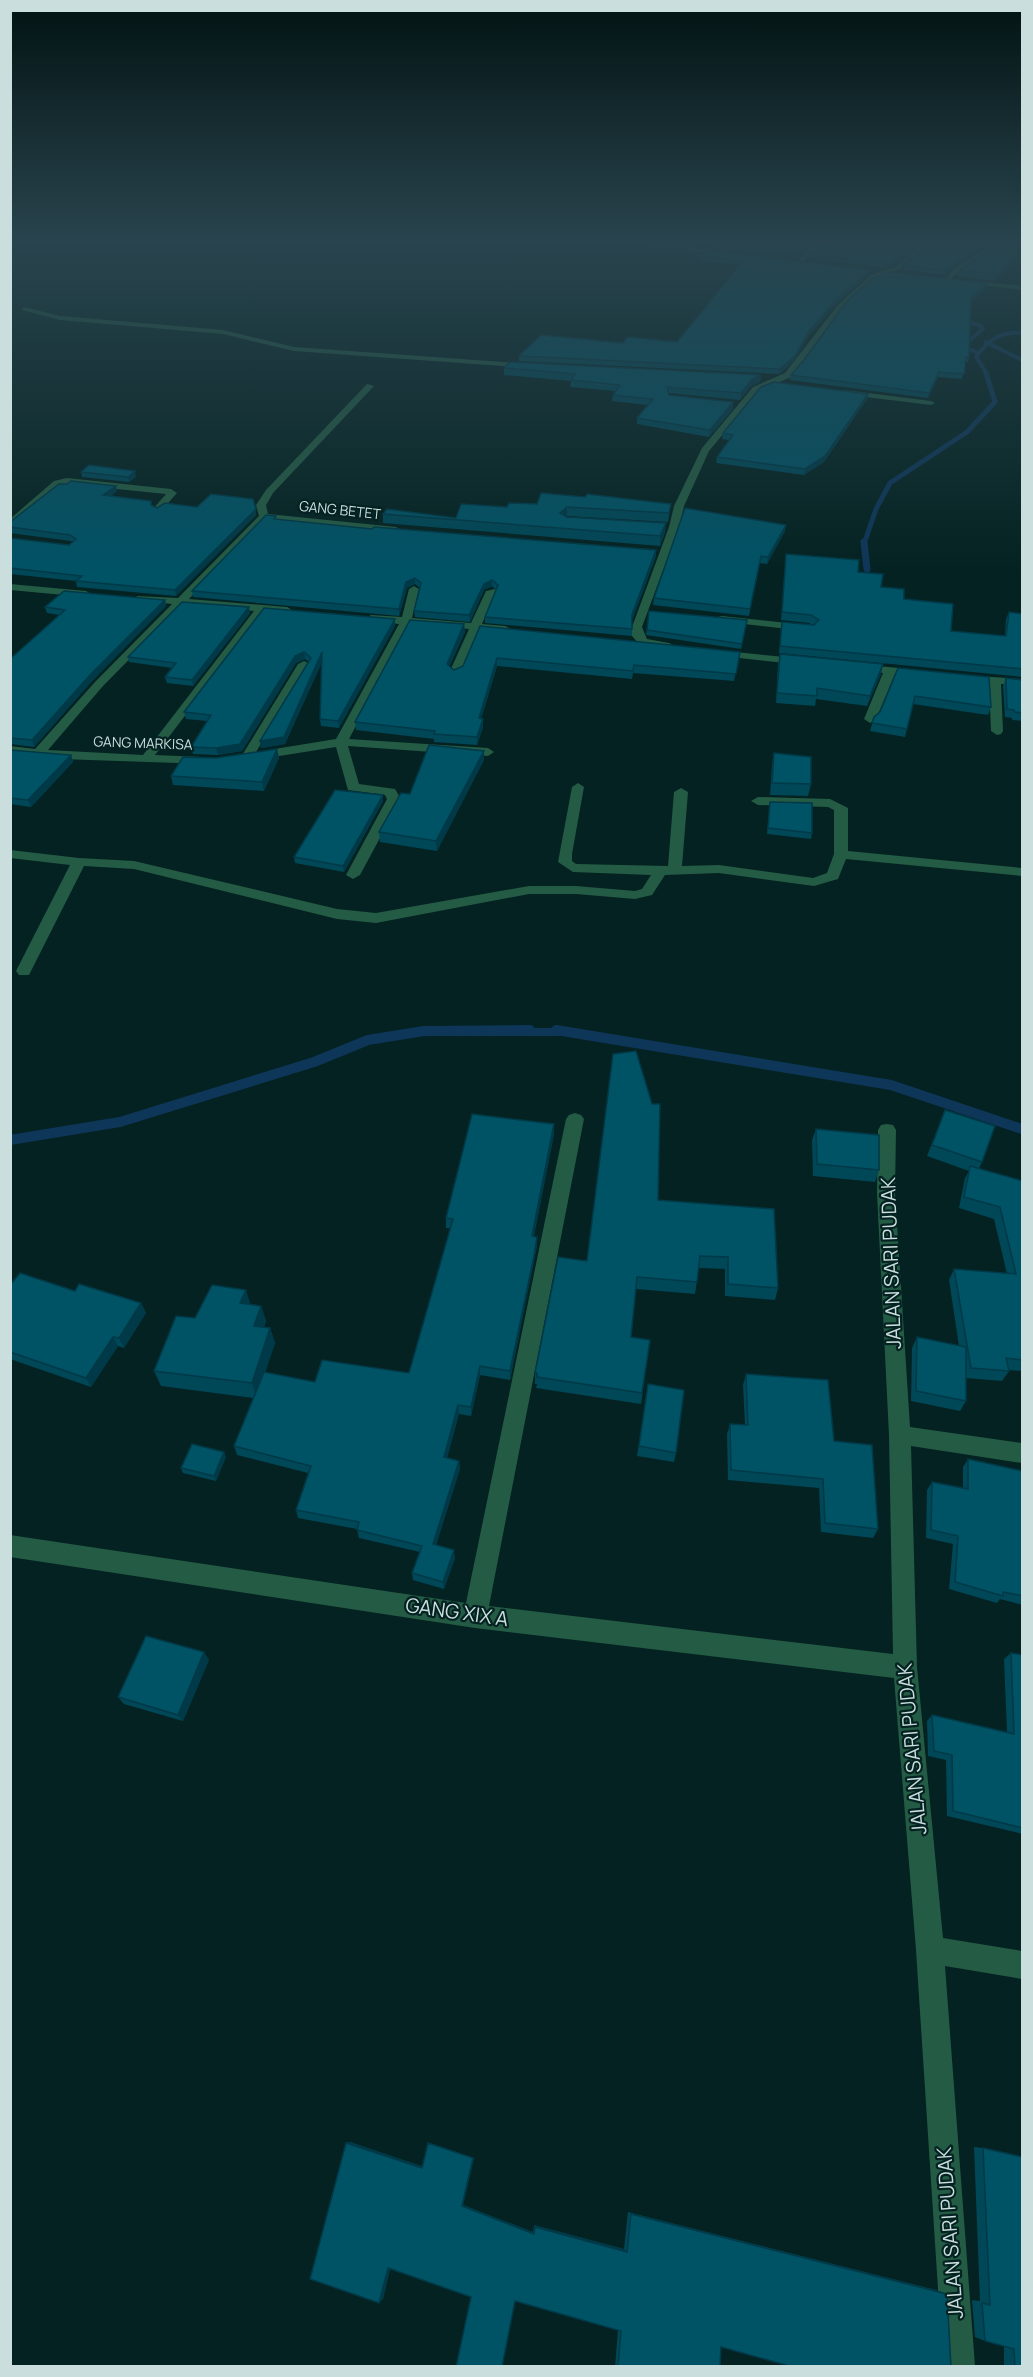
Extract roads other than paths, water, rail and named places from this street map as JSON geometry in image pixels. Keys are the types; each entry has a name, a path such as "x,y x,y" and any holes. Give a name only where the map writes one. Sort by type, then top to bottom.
{"street":[{"path":"322,351 537,366"},
{"path":"678,647 637,641 637,627 648,611 660,551 668,526 678,510 705,450 756,389 771,382 783,381 806,351"},
{"path":"757,377 783,381"},
{"path":"39,752 99,684 264,516 261,505 269,492 370,386"},
{"path":"830,390 931,403"},
{"path":"730,404 742,405"},
{"path":"10,525 57,483 66,481 171,492 158,509"},
{"path":"10,514 22,514"},
{"name":"GANG BETET","path":"264,516 409,531"},
{"path":"10,587 94,594"},
{"path":"353,876 394,799 390,792 353,787 341,742 406,621 414,589"},
{"path":"455,673 491,591"},
{"path":"130,597 296,611"},
{"path":"146,759 262,608"},
{"path":"362,617 518,630"},
{"path":"707,617 809,628"},
{"path":"701,651 818,663"},
{"path":"247,757 304,664"},
{"path":"842,666 1023,682"},
{"path":"870,719 890,671"},
{"path":"995,681 997,730"},
{"name":"GANG MARKISA","path":"10,750 146,759 224,761 341,742 488,752"},
{"path":"578,787 564,854 569,867 719,869 814,882 833,876 841,854 841,808 830,804 758,801"},
{"path":"10,854 79,862 134,865 337,914 376,918 529,890 576,890 636,895 647,892 668,870 681,792"},
{"path":"841,854 1023,872"},
{"path":"24,971 79,862"},
{"path":"475,1616 575,1119"},
{"name":"JALAN SARI PUDAK","path":"887,1130 886,1193 900,1435 905,1667 930,1950 959,2367"},
{"path":"900,1435 1023,1453"},
{"name":"GANG XIX A","path":"10,1546 475,1616 905,1667"},
{"path":"930,1950 1023,1965"}],"waterway":[{"path":"973,351 978,353"},
{"path":"981,351 976,357 987,374"},
{"path":"1004,351 1022,360"},
{"path":"864,544 876,509 890,483 967,432 995,402 986,373"},
{"path":"864,544 867,569"},
{"path":"10,1140 120,1122 314,1062 368,1040 424,1031 530,1030"},
{"path":"556,1030 891,1085 1022,1129"},
{"path":"420,1032 566,1032"}]}
